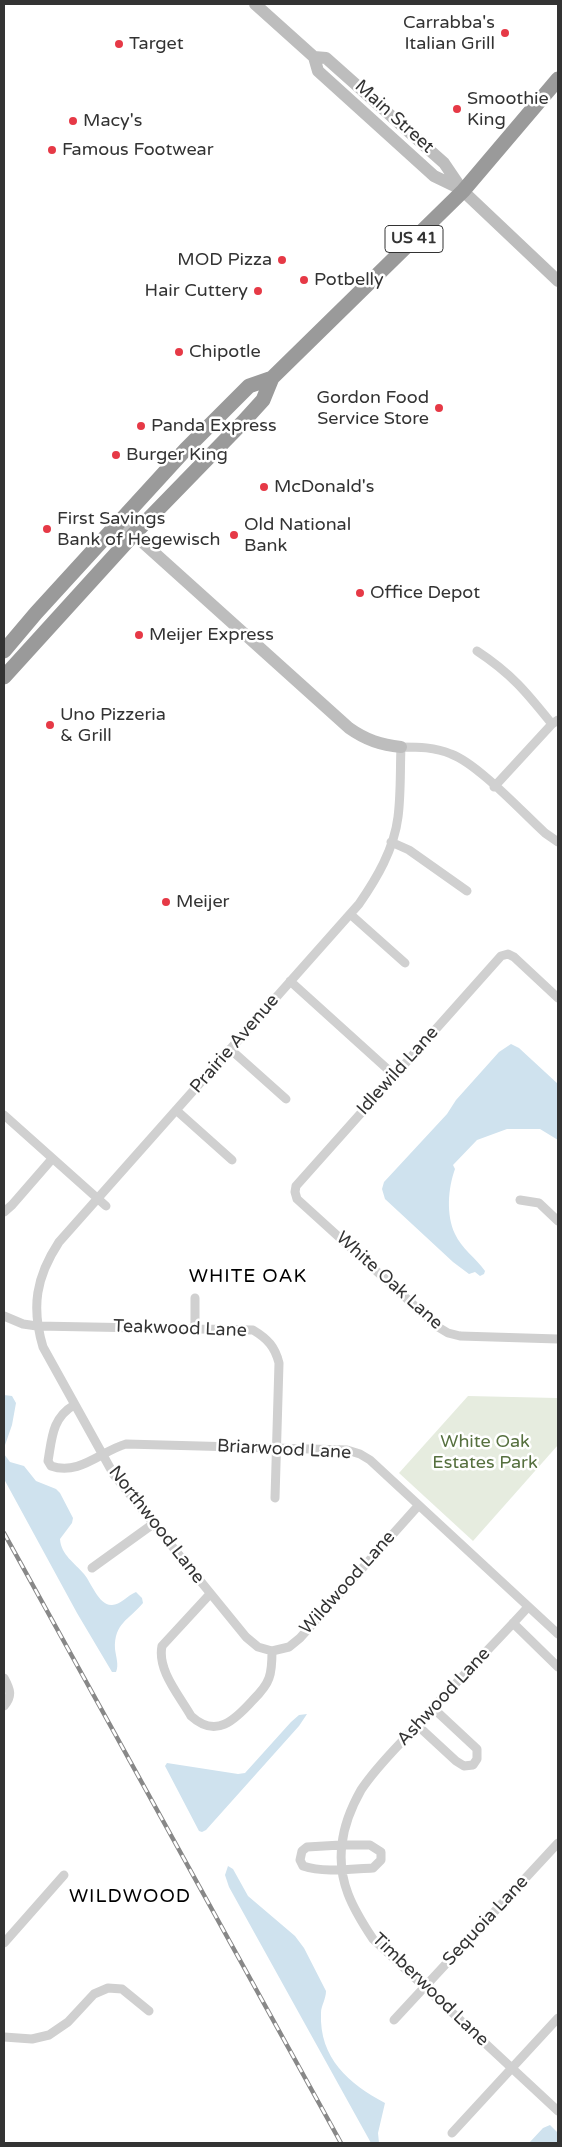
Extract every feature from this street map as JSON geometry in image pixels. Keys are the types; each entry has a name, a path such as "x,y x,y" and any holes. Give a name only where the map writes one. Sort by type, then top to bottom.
{"highway":[{"name":"US 41","path":"4,677 134,534 263,400 272,378 463,190 558,79"},
{"name":"US 41","path":"4,651 186,449 249,386 272,378"}],"street":[{"name":"Main Street","path":"256,4 314,58 318,71 434,176 463,190 558,281"},
{"path":"120,521 349,728 367,740 384,745 430,748 452,754 472,766 545,833 558,842"},
{"path":"477,651 500,666 518,682 555,722 494,786"},
{"name":"Prairie Avenue","path":"37,1326 36,1302 40,1278 48,1259 59,1242 350,914 376,880 391,842 398,817 401,747"},
{"path":"391,842 409,850 467,891"},
{"path":"350,914 405,963"},
{"name":"Idlewild Lane","path":"295,1192 296,1186 501,956 508,954 514,957 558,998"},
{"path":"290,981 394,1075"},
{"path":"230,1049 286,1099"},
{"path":"176,1110 232,1160"},
{"path":"4,1115 106,1206"},
{"path":"4,1212 52,1159"},
{"name":"White Oak Lane","path":"295,1192 297,1199 438,1327 448,1333 460,1336 558,1339"},
{"path":"520,1200 539,1203 558,1221"},
{"path":"195,1298 196,1329"},
{"name":"Teakwood Lane","path":"4,1316 22,1324 37,1326 253,1330 266,1338 276,1350 279,1363 275,1498"},
{"name":"Northwood Lane","path":"37,1326 43,1347 114,1475 246,1637 258,1647 272,1651"},
{"name":"Briarwood Lane","path":"74,1405 62,1412 57,1419 48,1461 51,1466 58,1469 84,1465 114,1447 126,1444 347,1450 360,1454 370,1460 558,1634"},
{"name":"Wildwood Lane","path":"272,1651 288,1647 300,1638 418,1506"},
{"path":"92,1568 153,1524"},
{"path":"210,1594 162,1646 160,1654 163,1667 191,1716 197,1722 211,1726 224,1726 236,1719 262,1690 269,1679 272,1651"},
{"name":"Ashwood Lane","path":"362,1790 417,1725 528,1606"},
{"path":"513,1623 558,1667"},
{"path":"4,1678 10,1695 4,1706"},
{"path":"417,1725 456,1761 464,1766 473,1765 477,1759 478,1749 433,1708"},
{"name":"Timberwood Lane","path":"362,1790 350,1812 341,1845 345,1887 354,1910 373,1939 558,2111"},
{"name":"Sequoia Lane","path":"394,2020 558,1843"},
{"path":"370,1845 380,1852 381,1860 373,1868 343,1869 310,1868 304,1866 300,1860 302,1851 307,1847 370,1845"},
{"path":"4,1943 64,1875"},
{"path":"4,2037 32,2039 49,2034 68,2022 94,1994 108,1988 122,1989 150,2011"},
{"path":"452,2133 558,2018"}],"green space":[{"name":"White Oak Estates Park","path":"468,1396 557,1398 558,1400 558,1445 473,1541 399,1473"}],"water":[{"path":"511,1044 519,1048 558,1084 558,1140 540,1129 507,1129 477,1140 453,1165 455,1169 449,1202 452,1227 461,1244 485,1271 480,1276 475,1272 469,1274 453,1262 385,1199 382,1189 384,1182 447,1114 456,1100 499,1052"},
{"path":"4,1395 12,1396 16,1403 12,1425 4,1448"},
{"path":"4,1454 10,1462 24,1466 36,1481 56,1489 60,1493 73,1518 72,1523 60,1539 61,1545 69,1558 84,1574 99,1598 103,1602 112,1605 136,1592 142,1598 143,1603 123,1623 117,1633 115,1640 116,1672 112,1672 77,1613 4,1479"},
{"path":"307,1714 299,1726 206,1830 199,1831 165,1766 167,1763 238,1774 245,1773 291,1722 299,1715"},
{"path":"228,1866 233,1869 248,1896 295,1936 304,1948 326,1991 321,2010 322,2029 325,2043 331,2056 348,2078 385,2103 378,2133 379,2143 371,2143 229,1887 225,1875"},
{"path":"550,2125 558,2133 558,2143 529,2143 543,2128"}],"railway":[{"path":"4,1533 341,2143"}],"place":[{"name":"Carrabba's Italian Grill","path":"505,33"},
{"name":"Target","path":"119,44"},
{"name":"Smoothie King","path":"457,109"},
{"name":"Macy's","path":"73,121"},
{"name":"Famous Footwear","path":"52,150"},
{"name":"MOD Pizza","path":"282,260"},
{"name":"Potbelly","path":"304,280"},
{"name":"Hair Cuttery","path":"258,291"},
{"name":"Chipotle","path":"179,352"},
{"name":"Gordon Food Service Store","path":"439,408"},
{"name":"Panda Express","path":"141,426"},
{"name":"Burger King","path":"116,455"},
{"name":"McDonald's","path":"264,487"},
{"name":"First Savings Bank of Hegewisch","path":"47,529"},
{"name":"Old National Bank","path":"234,535"},
{"name":"Office Depot","path":"360,593"},
{"name":"Meijer Express","path":"139,635"},
{"name":"Uno Pizzeria & Grill","path":"50,725"},
{"name":"Meijer","path":"166,902"}],"district":[{"name":"WHITE OAK","path":"248,1277"},
{"name":"WILDWOOD","path":"130,1897"}]}
